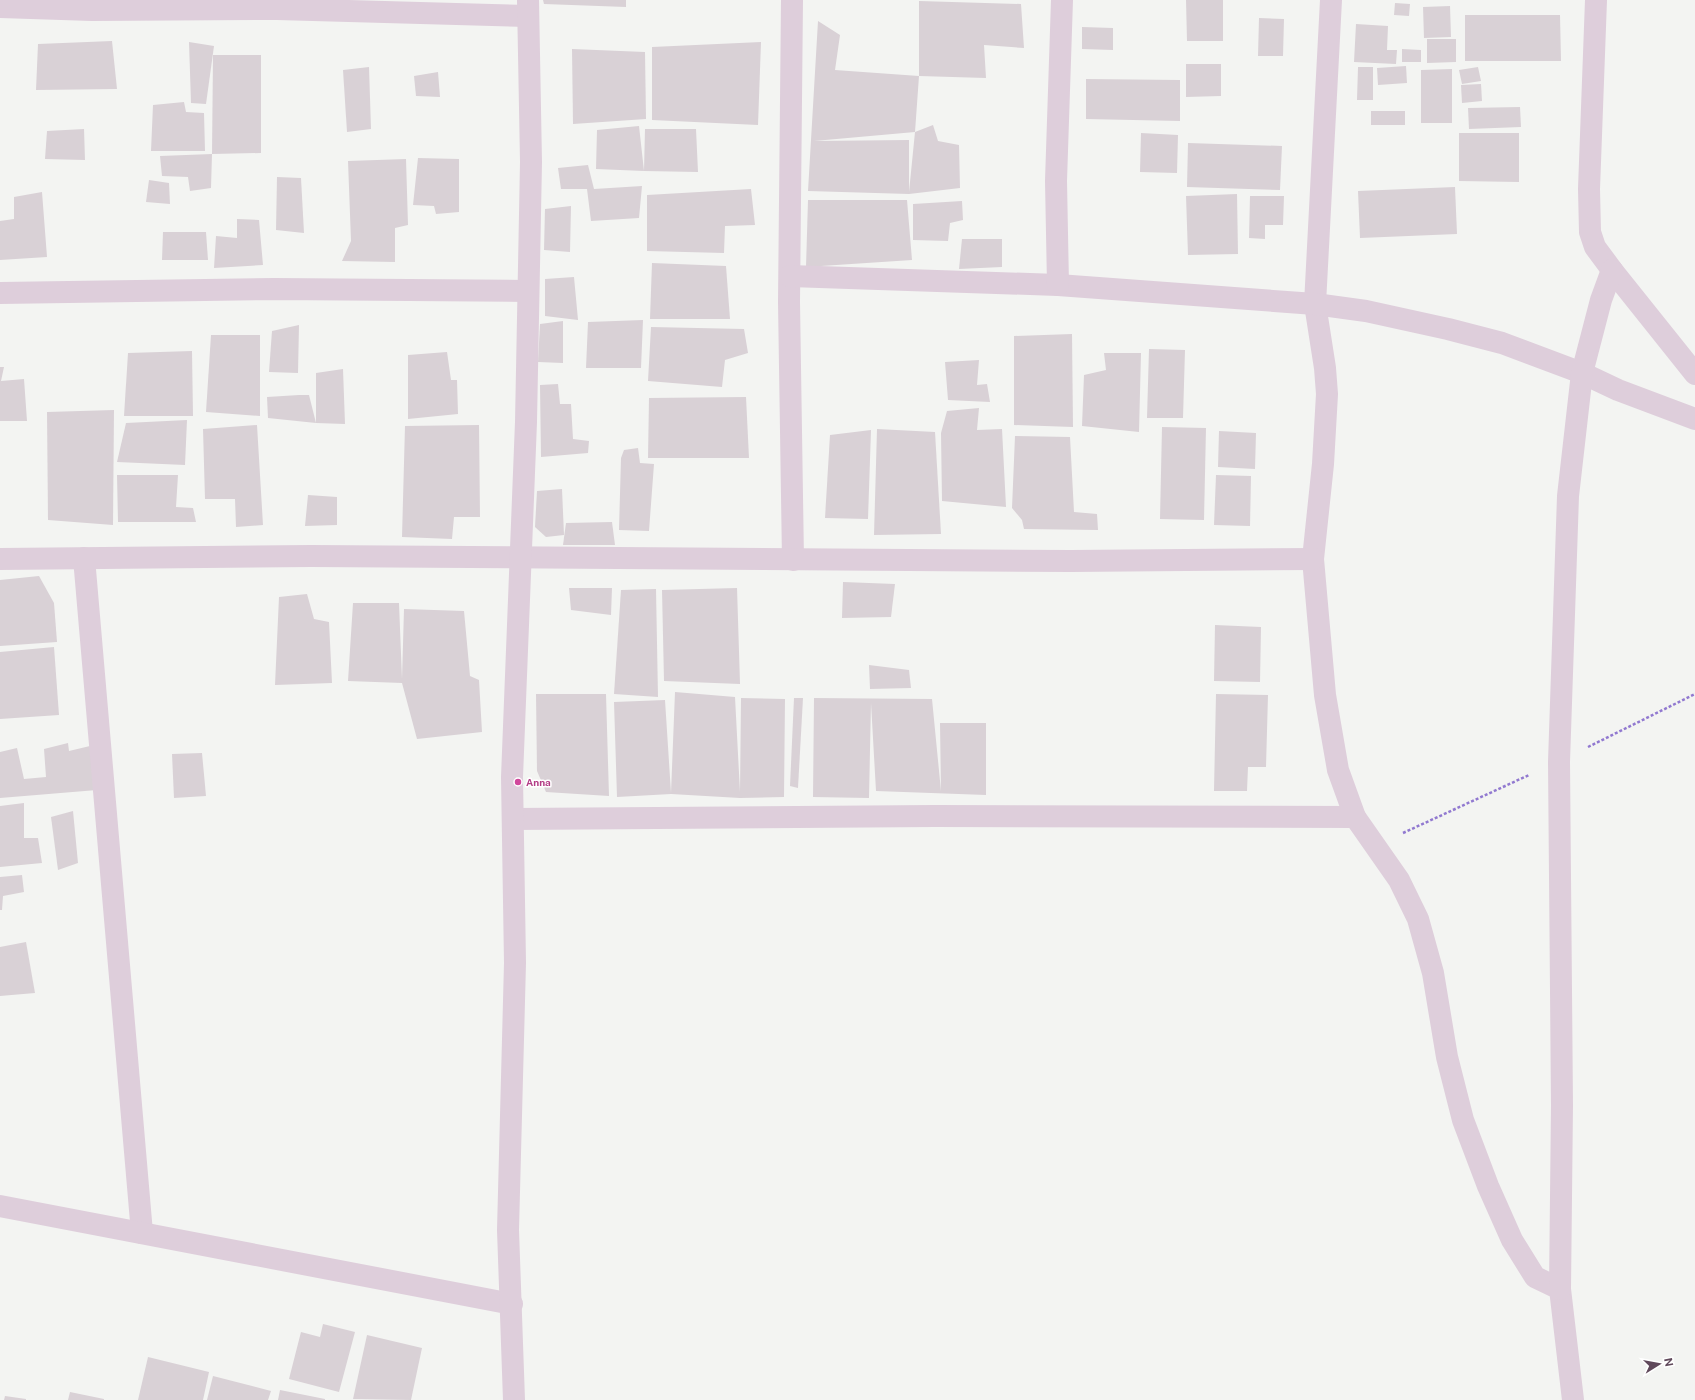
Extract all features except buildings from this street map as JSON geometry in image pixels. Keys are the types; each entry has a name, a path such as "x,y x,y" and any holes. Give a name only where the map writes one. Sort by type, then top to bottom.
{"street":[{"path":"792,0 790,276 793,560"},
{"path":"1058,285 1056,180 1062,0"},
{"path":"1331,0 1315,304 1325,368 1327,394 1323,464 1313,559 1325,695 1338,770 1355,817 1399,880 1418,919 1433,973 1447,1057 1463,1120 1488,1186 1512,1240 1535,1277 1560,1289"},
{"path":"1596,0 1589,217 1590,232 1596,247 1612,270 1695,374"},
{"path":"7,5 92,10 277,4 528,8 531,162 527,291 526,422 512,778 515,963 508,1230 512,1304 514,1400"},
{"path":"1574,1400 1560,1289 1562,1105 1558,762 1568,496 1582,373 1601,300 1612,270"},
{"path":"790,276 1058,285 1315,304 1366,311 1502,343 1582,373 1618,390 1695,419"},
{"path":"0,293 274,289 527,291"},
{"path":"0,559 303,556 1071,561 1313,559"},
{"path":"84,558 142,1233"},
{"path":"513,819 935,816 1355,817"},
{"path":"0,1206 512,1304"}],"place":[{"name":"Anna","path":"518,782"}]}
